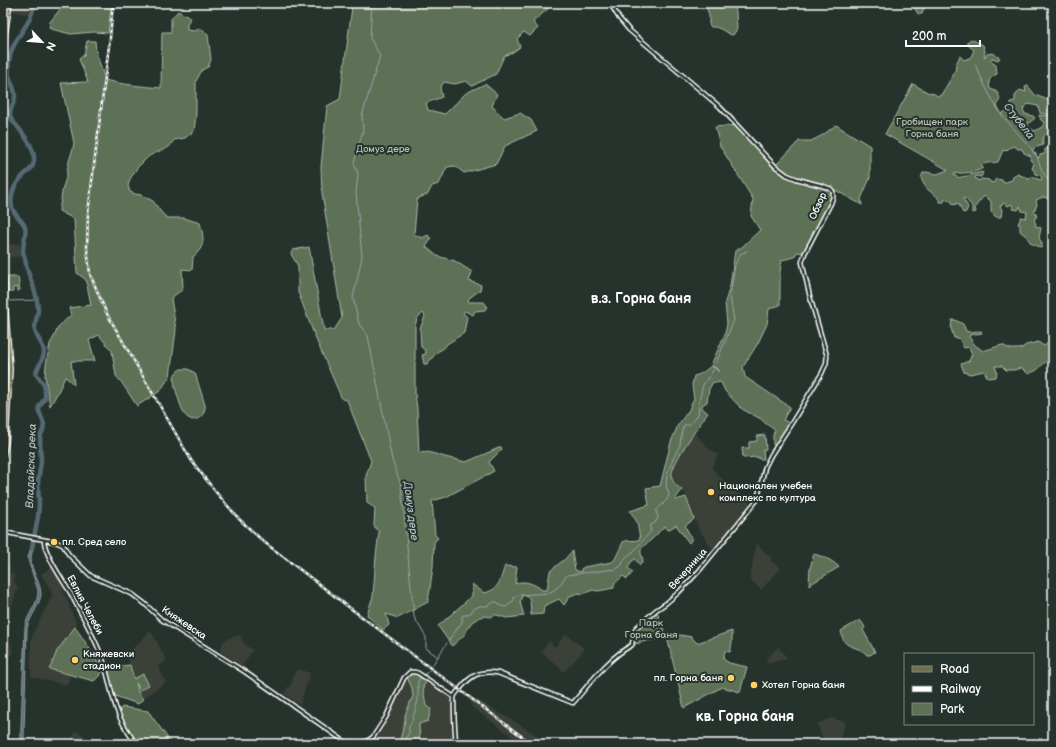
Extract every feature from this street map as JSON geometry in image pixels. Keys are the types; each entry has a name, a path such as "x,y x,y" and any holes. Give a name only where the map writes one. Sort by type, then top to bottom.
{"main road":[{"path":"3,56 10,3"},
{"path":"3,270 10,369 6,441 3,456"}],"street":[{"name":"Обзор","path":"610,3 618,18 629,30 720,107 775,166 787,175 824,186 831,189 833,192 831,203 805,253 802,262 810,297 826,351 826,364 804,404 771,455 765,467 757,500"},
{"name":"Вечерница","path":"454,697 470,678 484,672 491,672 498,673 573,703 608,663 632,645 636,628 651,614 666,604 699,571 757,500"},
{"name":"Княжевска","path":"3,532 61,544 65,547 69,555 90,576 132,594 162,620 228,660 344,741 352,744"},
{"name":"Евлия Челеби","path":"44,540 48,554 70,592 100,652 118,713 136,744"},
{"path":"358,744 363,744 369,740 381,725 408,674 412,671 418,673 454,697 454,726 456,744"}],"shaded area":[{"path":"13,3 21,3 30,6 29,13 25,14 11,11"},
{"path":"20,244 21,257 5,258 4,245"},
{"name":"Национален учебен комплекс по култура","path":"694,432 708,448 718,455 712,468 752,505 714,551 698,528 685,493 673,480 672,476 673,469"},
{"path":"756,543 771,558 771,561 781,568 761,590 750,579"},
{"path":"3,563 10,565 10,573 14,574 14,582 18,587 11,607 9,637 13,652 7,660 3,660"},
{"path":"298,566 464,692 522,726 549,744 522,744 472,707 470,699 296,569"},
{"path":"52,567 64,588 63,591 77,625 57,651 49,669 70,676 67,685 31,676 31,640 52,596 51,590 41,574"},
{"path":"151,631 167,661 158,666 166,682 143,699 139,694 127,654"},
{"path":"566,634 585,649 564,672 541,651 549,641 555,647"},
{"path":"240,635 245,645 253,650 242,666 220,650 224,641"},
{"path":"778,647 788,659 767,663 766,659"},
{"path":"297,669 310,673 300,705 284,694 288,687 290,687"},
{"path":"411,673 418,674 452,697 453,744 367,744 373,740 385,723 404,683"},
{"path":"831,718 846,722 837,744 825,744 817,724"},
{"path":"76,731 91,740 93,736 97,744 68,744"}],"green space":[{"path":"65,3 115,3 111,7 108,33 94,32 71,34 51,29 49,27 50,22"},
{"name":"Домуз дере","path":"352,3 550,3 551,6 533,22 538,28 530,36 524,32 517,39 520,47 504,56 496,74 472,86 466,81 455,84 444,82 440,88 442,97 426,103 428,110 445,114 466,93 485,84 497,94 492,106 504,118 520,113 531,120 537,131 505,146 496,164 464,173 455,166 447,167 439,184 432,186 428,194 417,199 414,234 422,238 428,235 431,239 426,247 437,256 455,261 472,272 469,281 481,285 480,290 468,299 469,302 484,302 487,306 485,310 475,311 473,315 465,311 463,313 467,317 464,333 437,352 427,364 424,364 422,355 426,354 425,350 421,347 420,329 425,316 423,313 417,318 415,326 415,395 419,453 428,452 466,462 501,447 502,449 489,462 494,471 446,497 432,501 435,535 438,538 434,542 433,567 428,602 398,618 386,614 389,625 383,630 367,615 373,596 379,532 374,526 375,508 367,503 366,476 371,461 347,400 342,399 315,337 298,292 298,266 291,254 293,250 309,247 324,330 334,330 342,318 322,193 321,167 327,106 340,99"},
{"path":"705,3 734,3 737,29 733,35 718,28 711,27 709,24 709,15"},
{"path":"912,3 926,3 922,14 918,14"},
{"path":"178,11 190,18 187,25 187,30 195,31 200,28 208,35 211,60 208,67 202,70 196,81 196,114 194,131 185,138 174,140 169,147 149,156 137,168 130,179 128,186 130,192 141,195 153,201 167,218 184,218 200,223 203,237 202,245 193,257 192,270 182,269 183,289 171,298 176,330 170,376 160,391 137,406 116,376 112,351 99,335 89,340 95,361 71,361 74,385 65,377 50,406 45,376 50,344 58,327 71,315 69,308 91,305 86,280 77,273 74,219 59,211 63,187 74,143 61,83 88,82 79,59 84,55 87,41 95,41 96,52 105,80 161,88 162,32 171,32 171,19"},
{"name":"Гробищен парк Горна баня","path":"971,39 983,45 985,57 987,54 993,53 1000,58 998,60 992,58 990,61 996,65 997,74 991,78 989,83 990,89 996,92 999,96 1000,100 997,106 1002,114 1011,109 1010,102 1015,101 1015,96 1020,90 1026,92 1025,87 1028,86 1035,95 1053,102 1052,115 1040,113 1038,106 1028,104 1023,109 1025,114 1035,118 1028,124 1028,127 1035,131 1042,127 1044,123 1039,115 1053,117 1053,131 1044,136 1043,145 1034,148 1032,151 1039,158 1040,155 1045,154 1045,149 1051,148 1053,145 1053,152 1050,162 1053,163 1053,200 1043,197 1036,200 1037,205 1034,211 1037,216 1034,220 1036,224 1035,226 1041,228 1039,238 1042,243 1042,247 1040,248 1031,243 1020,231 1020,225 1018,224 1021,217 1026,218 1027,212 1022,211 1020,206 1018,210 1013,209 1012,204 1008,206 1004,203 1000,206 1002,210 1001,217 996,217 991,212 991,201 984,196 975,207 976,212 972,213 972,206 965,198 963,199 968,207 966,212 963,213 958,203 954,205 950,200 945,199 944,202 940,202 937,197 926,188 921,178 923,173 926,172 937,174 948,170 885,134 913,84 929,93 930,92 938,96 941,95 955,72 956,64 960,56 964,60 971,57 974,50 967,42","holes":["1014,146 1018,149 1022,149 1024,153 1031,156 1030,160 1034,163 1032,169 1034,170 1035,174 1040,175 1042,178 1041,180 1031,177 1028,180 1028,178 1017,174 1012,180 1003,183 1002,180 996,179 993,183 989,180 981,179 979,181 975,178 976,176 981,177 982,172 960,177 957,177 954,174 979,170 983,168 981,165 983,164 998,162 1003,150 1006,151"]},
{"path":"738,125 775,166 799,141 811,141 823,135 836,125 870,146 870,178 861,199 862,205 832,189 833,197 805,253 797,252 794,257 782,260 780,271 780,305 769,309 767,324 758,343 743,367 745,377 790,407 783,420 791,424 775,445 773,445 773,435 775,430 761,419 742,409 725,391 721,382 713,382 709,389 707,402 702,405 702,408 708,413 698,426 672,472 673,482 682,490 676,500 686,497 694,519 685,526 692,539 689,543 676,525 668,530 665,526 643,546 641,553 643,560 640,565 635,559 631,562 628,568 633,572 627,579 623,576 614,584 614,588 598,591 593,590 583,594 578,593 570,596 564,605 559,599 544,606 543,614 531,615 530,599 526,595 522,596 520,602 524,616 506,618 494,615 491,617 483,616 478,618 472,622 466,630 466,633 452,646 438,626 472,596 472,584 484,593 489,592 499,583 505,566 517,567 515,584 526,582 533,584 542,590 547,590 550,571 565,559 572,551 575,570 581,572 581,569 584,567 612,562 623,542 640,539 637,522 630,511 649,505 646,488 660,486 671,442 678,425 689,410 694,399 692,385 694,376 711,366 719,372 716,368 711,365 725,334 727,324 725,302 730,286 735,251 742,247 760,230 751,216 753,199 720,146 715,127"},
{"path":"7,277 18,277 20,290 17,291 16,287 13,288 13,292 8,292"},
{"path":"952,320 963,324 968,332 981,331 982,333 970,335 969,337 975,345 983,351 1002,345 1010,349 1020,349 1026,345 1038,342 1044,346 1053,339 1053,362 1046,362 1037,370 1029,374 1021,368 1006,370 1002,366 995,366 997,372 996,377 988,378 984,371 970,374 964,372 961,364 969,361 972,354 969,347 964,348 959,338 954,338 951,328"},
{"path":"181,369 188,369 195,373 205,405 204,413 196,420 192,420 185,415 176,391 174,377"},
{"path":"765,435 766,450 763,450 764,459 759,459 758,457 743,458 742,448 749,448 749,442 757,441 757,436"},
{"path":"814,554 834,562 839,567 809,585 810,568"},
{"name":"Парк Горна баня","path":"656,610 667,637 632,645 636,628"},
{"path":"860,620 865,627 863,630 875,652 870,655 867,655 861,650 848,645 842,637 841,631"},
{"path":"75,627 100,667 102,673 94,681 49,669 57,651"},
{"name":"Парк Горна баня","path":"732,631 730,652 725,651 723,659 729,663 747,667 740,692 722,687 684,708 667,637 680,635 692,637 697,643"},
{"path":"130,665 134,679 143,674 149,685 140,690 136,683 139,694 143,699 138,704 115,696 107,668"},
{"path":"411,673 417,674 427,680 423,687 426,706 431,709 428,721 419,724 420,744 400,744 405,715 413,696 412,688 407,677"},
{"path":"122,707 148,711 172,744 139,744 119,712"}],"water":[{"path":"32,543 34,544 31,564 39,584 41,597 27,628 24,730 25,744 23,744 21,738 21,728 25,627 38,595 38,590 28,558"}],"waterway":[{"name":"Владайска река","path":"32,548 38,517 38,481 41,462 40,437 44,424 39,407 45,398 44,385 36,374 44,352 43,346 35,330 38,308 35,292 23,252 25,235 24,224 16,215 12,207 12,195 15,187 19,180 30,170 34,161 34,156 29,142 10,116 10,111 15,96 8,69 11,52 31,16 34,3"},
{"name":"Домуз дере","path":"372,3 370,38 380,56 362,116 363,130 354,163 358,174 356,192 362,257 353,298 359,324 368,336 392,460 401,485 414,617 426,637 426,648 438,657"},
{"name":"Стубела","path":"975,64 1000,113 1036,154 1042,171 1053,187"},
{"path":"716,363 734,320 730,296 735,265 740,254 747,251"},
{"path":"10,301 37,300"},
{"path":"449,640 462,622 462,616 471,613 473,609 480,606 487,606 494,602 506,607 517,595 549,593 558,587 567,575 616,569 621,566 626,557 634,551 651,531 651,525 655,523 658,517 656,511 667,500 669,495 666,487 667,474 680,445 682,430 684,425 689,425 698,415 703,385 714,369"},
{"path":"433,664 447,643"},
{"name":"Домуз дере","path":"406,744 405,742 409,733 409,726 418,700 418,681 430,670"}],"railway":[{"path":"113,3 88,213 87,248 90,274 106,312 191,460 239,519 264,542 532,744"}],"place":[{"name":"Национален учебен комплекс по култура","path":"711,492"},
{"name":"пл. Сред село","path":"54,542"},
{"name":"Княжевски стадион","path":"75,660"},
{"name":"пл. Горна баня","path":"731,678"},
{"name":"Хотел Горна баня","path":"754,685"}],"district":[{"name":"в.з. Горна баня","path":"641,298"},
{"name":"кв. Горна баня","path":"745,716"}]}
